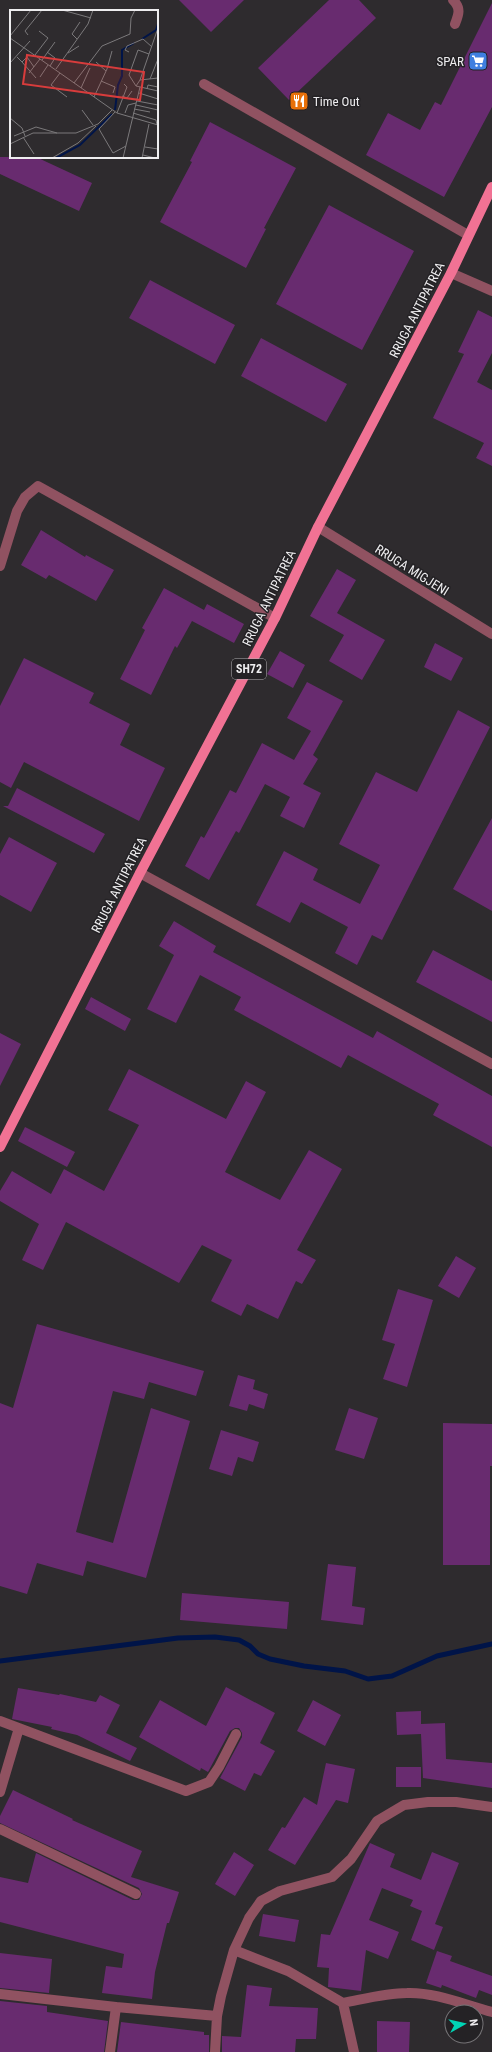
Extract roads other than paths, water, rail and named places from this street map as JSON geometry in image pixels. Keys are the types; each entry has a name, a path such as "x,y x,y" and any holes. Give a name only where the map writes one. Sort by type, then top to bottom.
{"main road":[{"name":"RRUGA ANTIPATREA","path":"0,1147 140,873 275,618 318,527 451,274 468,235 492,187"}],"street":[{"path":"453,0 458,6 459,13 455,24"},
{"path":"204,84 468,235"},
{"path":"451,274 492,291"},
{"path":"0,566 17,511 25,496 38,486 275,618"},
{"name":"RRUGA MIGJENI","path":"318,527 492,634"},
{"path":"140,873 492,1064"},
{"path":"0,1721 186,1791 208,1782 219,1767 236,1734"},
{"path":"0,1792 19,1728"},
{"path":"215,2052 217,2016 220,1996 234,1950 249,1918 261,1901 280,1891 332,1877 351,1859 377,1821 404,1805 456,1802 492,1807"},
{"path":"0,1829 136,1894"},
{"path":"234,1950 288,1971 343,2003 391,1993 409,1992 432,1996 492,2012"},
{"path":"0,1994 116,2007 217,2016"},
{"path":"343,2003 354,2052"},
{"path":"110,2052 116,2007"}],"waterway":[{"path":"0,1661 178,1638 215,1637 239,1640 250,1646 258,1654 270,1659 304,1666 345,1671 368,1679 392,1676 437,1656 492,1644"}],"place":[{"name":"SPAR","path":"478,61"},
{"name":"Time Out","path":"299,101"}]}
